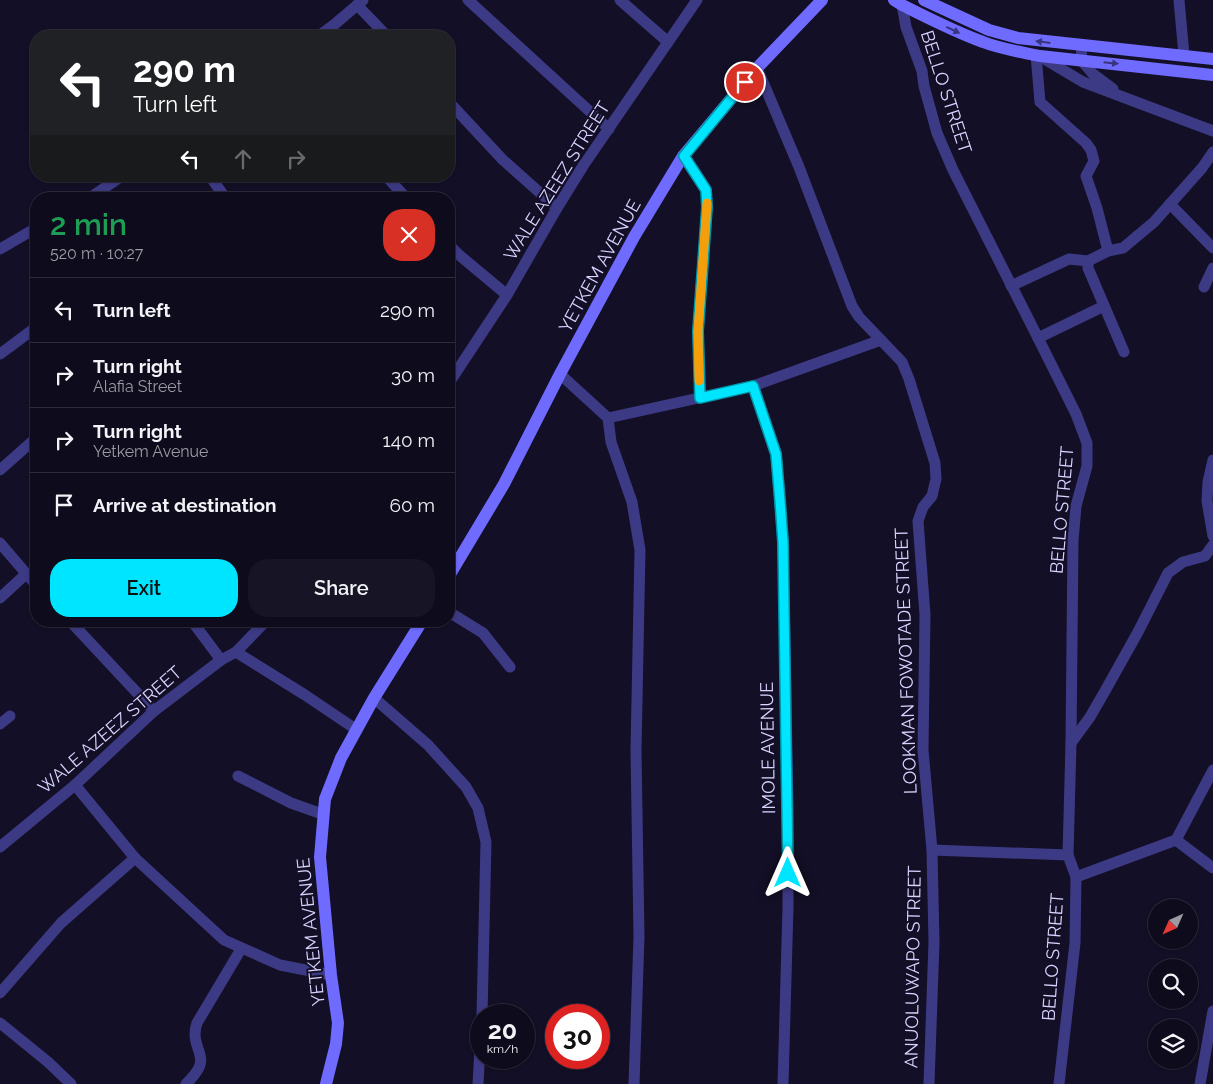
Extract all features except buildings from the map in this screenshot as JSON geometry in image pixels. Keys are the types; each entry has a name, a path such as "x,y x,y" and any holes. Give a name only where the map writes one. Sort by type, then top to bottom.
{"street":[{"path":"468,0 609,130"},
{"path":"620,0 668,42"},
{"name":"WALE AZEEZ STREET","path":"455,374 508,295 557,208 697,0"},
{"name":"YETKEM AVENUE","path":"455,566 504,484 560,374 634,237 684,156 757,68 822,0"},
{"path":"924,0 980,26 1018,38 1213,59"},
{"path":"1179,0 1184,55"},
{"path":"328,30 360,2 382,30"},
{"path":"898,3 956,32 985,43 1038,55 1213,75"},
{"name":"BELLO STREET","path":"898,3 922,71 924,86 937,133 953,170 1076,414 1087,443 1087,466 1076,506 1073,541 1068,855 1076,877 1075,943 1058,1084"},
{"path":"1082,45 1081,60 1093,74 1120,95"},
{"path":"1038,55 1083,82 1213,131"},
{"path":"1038,55 1040,102 1092,150 1094,161 1086,176 1097,208 1108,251"},
{"name":"LOOKMAN FOWOTADE STREET","path":"757,68 799,167 852,306 859,317 902,362 910,379 935,463 936,480 932,496 923,507 918,521 925,615 924,750 932,850"},
{"path":"455,108 503,160 557,208"},
{"path":"1011,286 1069,259 1088,261 1108,251 1123,248 1154,222 1202,168 1213,152"},
{"path":"684,156 706,190 707,207 698,331 700,398"},
{"path":"98,192 113,182"},
{"path":"391,182 401,192"},
{"path":"1170,204 1213,248"},
{"path":"0,249 30,232"},
{"path":"455,251 508,295"},
{"path":"1088,261 1088,268 1124,352"},
{"path":"1204,287 1213,268"},
{"path":"1038,338 1104,306"},
{"path":"0,354 30,332"},
{"path":"608,418 753,386 881,340"},
{"path":"560,374 608,418 611,442 632,502 640,550 636,750 639,937 634,1084"},
{"name":"IMOLE AVENUE","path":"753,386 776,454 783,542 788,861 783,1084"},
{"path":"0,470 30,445"},
{"path":"1213,460 1208,482 1207,501 1213,536"},
{"path":"0,543 30,578"},
{"path":"1071,743 1090,718 1168,572 1183,562 1205,556 1213,545"},
{"path":"0,598 26,574"},
{"path":"455,616 483,633 510,667"},
{"path":"76,627 154,711"},
{"path":"196,627 221,660"},
{"name":"WALE AZEEZ STREET","path":"0,847 75,785 154,711 221,660 236,652 260,627"},
{"name":"YETKEM AVENUE","path":"326,1084 336,1044 338,1023 331,975 320,856 322,814 325,799 342,758 374,698 418,627"},
{"path":"236,652 357,730"},
{"path":"374,698 428,745 466,787 478,808 486,842 482,1004"},
{"path":"0,724 10,716"},
{"path":"1076,877 1176,840 1213,770"},
{"path":"238,776 291,803 322,814"},
{"path":"75,785 135,858 224,940 280,965 331,975"},
{"path":"1176,840 1213,868"},
{"path":"932,850 1068,855"},
{"name":"ANUOLUWAPO STREET","path":"929,1084 934,942 932,850"},
{"path":"0,993 60,923 135,858"},
{"path":"186,1084 194,1076 200,1065 200,1058 194,1040 194,1030 241,949"},
{"path":"1200,1084 1213,1011"},
{"path":"0,1023 48,1062 71,1084"},
{"path":"478,1084 479,1069"}],"slow traffic":[{"path":"699,381 698,331 707,203"}],"route":[{"path":"745,82 684,156 706,190 707,207 698,331 700,398 753,386 776,454 783,542 788,873"}]}
